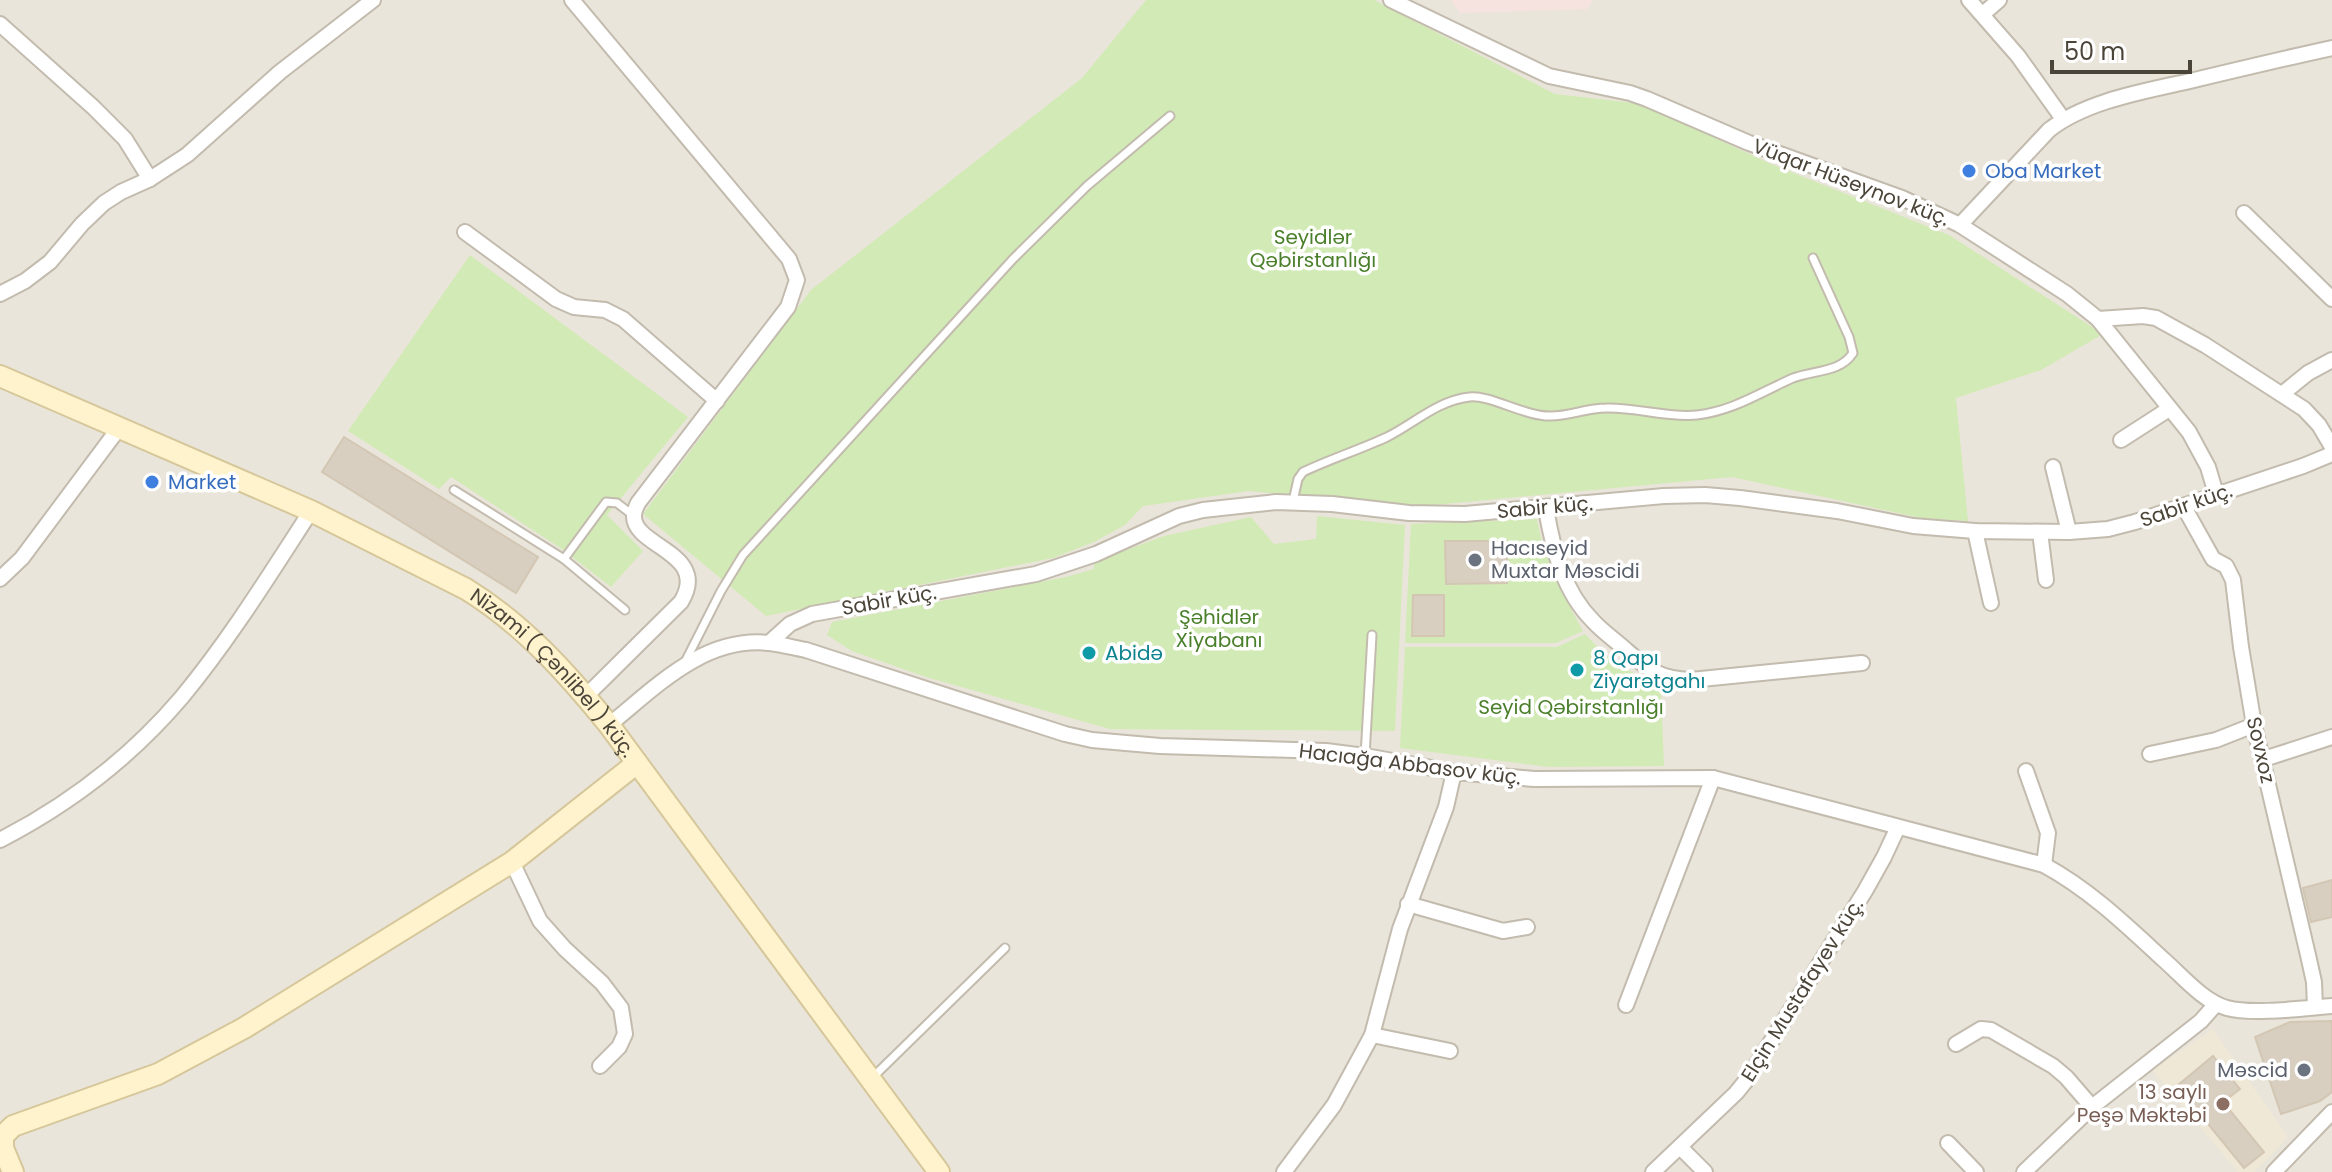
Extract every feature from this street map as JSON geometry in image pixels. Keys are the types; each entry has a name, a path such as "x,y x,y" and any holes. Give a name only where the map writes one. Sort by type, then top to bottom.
{"main road":[{"name":"Nizami ( Çənlibel ) küç.","path":"0,376 311,511 489,603 549,655 609,725 939,1172"},
{"path":"13,1172 3,1148 2,1136 13,1126 126,1087 187,1060 285,1003 512,862 637,763"}],"street":[{"path":"0,294 25,281 50,262 104,203 187,155 280,72 373,0"},
{"path":"572,0 789,259 797,280 788,307 638,503 634,516 636,526 682,565 687,572 687,593 586,696"},
{"name":"Vüqar Hüseynov küç.","path":"1391,0 1549,76 1647,99 1749,143 1902,198 1960,225 2067,294 2098,319 2200,449 2216,494"},
{"path":"1969,0 2018,56 2063,119"},
{"path":"1983,14 1999,0"},
{"path":"0,24 125,139 150,179"},
{"path":"1960,225 2063,119 2085,109 2145,92 2332,48"},
{"path":"2244,213 2332,299"},
{"path":"465,232 556,299 574,307 605,310 623,319 717,401"},
{"path":"2098,319 2156,318 2205,345 2304,409 2319,425 2332,447"},
{"path":"2282,394 2308,373 2332,360"},
{"path":"2121,440 2169,409"},
{"path":"0,579 22,558 119,428"},
{"name":"Sabir küç.","path":"769,643 790,624 812,614 1036,574 1096,554 1179,516 1203,510 1293,501 1427,514 1465,514 1705,495 1837,511 1913,526 1975,531 2069,532 2108,529 2184,507 2332,454"},
{"path":"2053,467 2069,532"},
{"name":"Sovxoz","path":"2184,507 2213,559 2226,566 2233,580 2254,725 2314,982 2315,1007"},
{"path":"1546,509 1556,557 1582,608 1593,622 1658,674 1672,680 1691,680 1862,663"},
{"path":"0,840 70,799 108,770 149,732 181,698 249,607 311,511"},
{"path":"1975,531 1991,603"},
{"path":"2040,532 2046,580"},
{"name":"Hacıağa Abbasov küç.","path":"609,725 683,666 717,648 769,643 806,650 1092,740 1160,746 1326,751 1454,772 1534,779 1713,778 2044,865 2090,894 2216,1004"},
{"path":"2150,754 2216,740 2254,725"},
{"path":"2264,759 2332,737"},
{"path":"2026,771 2048,833 2044,865"},
{"path":"1284,1172 1334,1105 1372,1035 1408,904 1446,807 1454,772"},
{"path":"1626,1005 1713,778"},
{"name":"Elçin Mustafayev küç.","path":"1653,1172 1749,1077 1865,891 1898,827"},
{"path":"512,862 540,921 602,983 621,1008 625,1034 619,1047 600,1066"},
{"path":"1408,904 1503,931 1527,927"},
{"path":"2024,1172 2092,1107 2201,1021 2216,1004 2242,1011 2332,1006"},
{"path":"1956,1044 1981,1029 1991,1030 2053,1066 2092,1107"},
{"path":"1372,1035 1450,1051"},
{"path":"2279,1170 2332,1112"},
{"path":"1948,1143 1976,1172"},
{"path":"1680,1147 1705,1172"}],"lane":[{"path":"683,666 743,555 1013,259 1087,186 1170,116"},
{"path":"1293,501 1298,479 1303,472 1388,436 1451,400 1473,396 1510,408 1551,416 1601,408 1694,415 1723,410 1794,378 1847,363 1853,353 1849,337 1813,258"},
{"path":"454,490 564,559 625,610"},
{"path":"564,559 606,502 617,503 634,516"},
{"path":"1365,756 1372,635"},
{"path":"871,1079 1005,948"}],"shaded area":[{"path":"0,0 2332,0 2332,1172 0,1172"},
{"path":"1451,0 1593,0 1587,9 1460,13"},
{"name":"13 saylı Peşə Məktəbi","path":"2213,1029 2288,1137 2254,1172 2238,1172 2152,1070"}],"green space":[{"name":"Seyidlər Qəbirstanlığı","path":"1146,0 1374,0 1555,94 1642,104 1771,164 1949,235 2103,334 2041,370 1956,398 1968,521 1921,518 1732,477 1413,507 1249,491 1143,506 1125,525 1094,542 1053,558 766,616 643,514 811,290 1082,78"},
{"path":"470,255 688,417 607,515 643,551 611,587 559,547 451,477 439,489 348,431"},
{"name":"Şəhidlər Xiyabanı","path":"1317,516 1405,525 1395,731 1110,729 926,677 852,651 827,635 832,622 1066,577 1094,569 1094,562 1164,536 1251,517 1274,544 1316,539"},
{"path":"1537,519 1549,563 1583,631 1556,643 1405,643 1411,524"},
{"name":"Seyid Qəbirstanlığı","path":"1585,634 1620,664 1661,686 1664,766 1549,767 1400,748 1405,647 1557,647"}],"building":[{"path":"344,437 538,557 516,593 322,472"},
{"path":"1445,541 1507,541 1507,583 1446,584"},
{"path":"1413,595 1444,595 1444,636 1412,636"},
{"path":"2332,880 2332,917 2311,922 2303,888"},
{"path":"2332,1021 2332,1092 2320,1101 2281,1114 2255,1037 2290,1022"},
{"path":"2213,1056 2240,1089 2223,1102 2264,1152 2244,1168 2177,1086"}],"place":[{"name":"Oba Market","path":"1969,171"},
{"name":"Market","path":"152,482"},
{"name":"Hacıseyid Muxtar Məscidi","path":"1475,560"},
{"name":"Abidə","path":"1089,653"},
{"name":"8 Qapı Ziyarətgahı","path":"1577,670"},
{"name":"Məscid","path":"2304,1070"},
{"name":"13 saylı Peşə Məktəbi","path":"2223,1104"}]}
